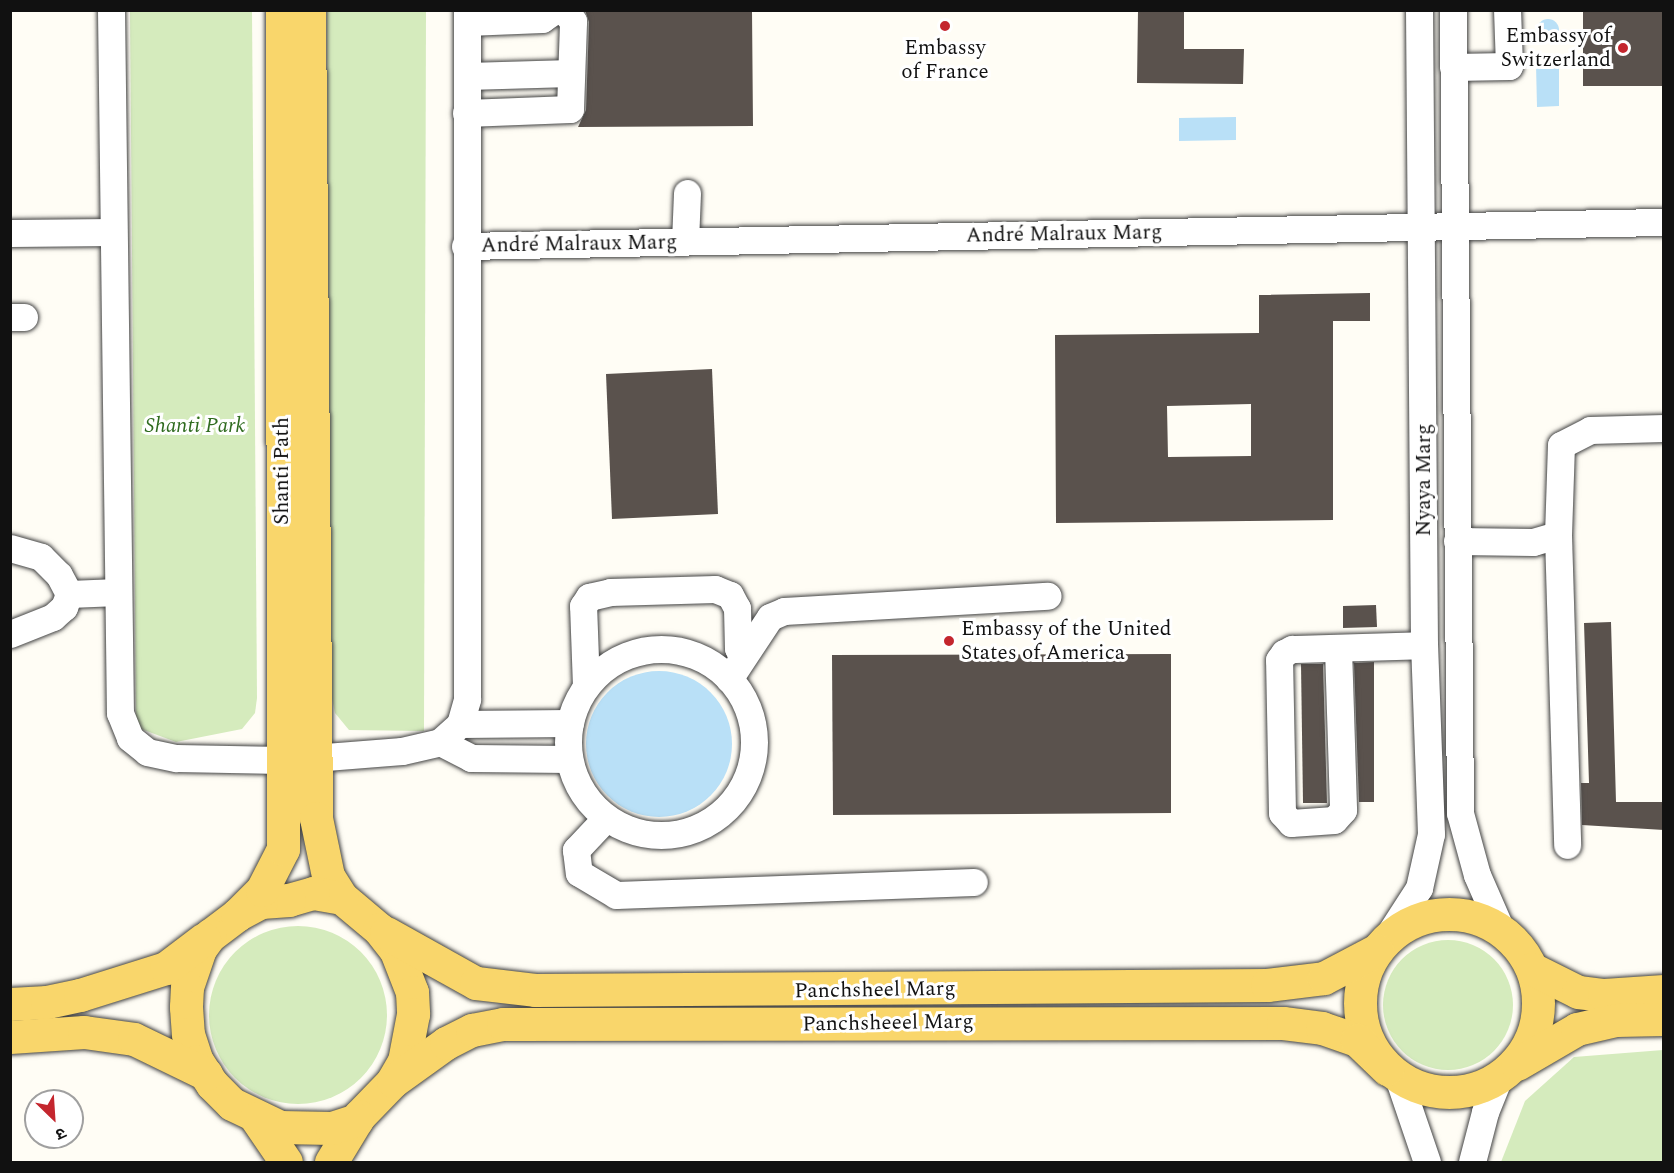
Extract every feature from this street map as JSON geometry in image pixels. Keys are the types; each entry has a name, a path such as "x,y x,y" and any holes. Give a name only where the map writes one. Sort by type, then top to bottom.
{"main road":[{"name":"Shanti Path","path":"282,10 297,759 322,859 342,897"},
{"name":"Shanti Path","path":"237,915 262,890 283,849 297,759 309,10"},
{"path":"10,1004 47,1002 80,995 166,968 237,915 261,902 289,900 314,893 342,897 379,929 396,951 412,992 411,1038 392,1082 357,1120 332,1162"},
{"path":"1506,1072 1532,1038 1539,1003 1532,969 1520,948 1501,930 1473,917 1442,914 1412,921 1382,944 1364,973 1359,998 1364,1032 1392,1073 1422,1089 1448,1093 1475,1089 1506,1072 1577,1029 1616,1020 1664,1019"},
{"name":"Panchsheel Marg","path":"379,929 476,983 535,990 1267,985 1324,978 1382,944"},
{"path":"210,935 192,967 186,1007 188,1034 206,1074 232,1104 256,1118 280,1127 306,1130 357,1120"},
{"path":"1532,969 1578,992 1604,995 1664,991"},
{"name":"Panchsheeel Marg","path":"392,1082 446,1043 472,1030 504,1024 1283,1023 1322,1028 1358,1040 1392,1073"},
{"path":"10,1037 84,1032 134,1039 206,1074"},
{"path":"256,1118 286,1162"}],"street":[{"path":"111,10 120,712 130,738 147,752 176,758 297,759 402,752 440,742 460,724 467,699 465,246 467,16 542,19 555,10"},
{"path":"466,113 570,109 573,21 563,10"},
{"name":"Nyaya Marg","path":"1382,944 1419,888 1431,834 1424,645 1419,10"},
{"name":"Nyaya Marg","path":"1453,10 1460,813 1478,875 1501,930"},
{"path":"1453,67 1509,66 1508,10"},
{"path":"467,76 571,73"},
{"path":"685,241 687,193"},
{"name":"André Malraux Marg","path":"465,246 1664,222"},
{"path":"10,233 113,232"},
{"path":"1567,845 1558,535 1561,445 1590,430 1664,428"},
{"path":"1457,541 1533,542 1558,535"},
{"path":"10,548 41,557 59,576 69,594"},
{"path":"586,686 583,606 589,597 610,592 715,589 730,595 737,608 736,668 754,727 753,759 742,789 721,813 693,830 662,836 632,832 606,818 585,798 569,759 570,723 586,686 607,665 634,652 664,648 736,668"},
{"path":"69,594 118,592"},
{"path":"10,634 53,616 64,607 69,594"},
{"path":"736,668 770,617 784,611 1048,596"},
{"path":"1338,648 1343,810 1334,820 1291,823 1281,813 1279,660 1292,649 1424,645"},
{"path":"460,724 570,723"},
{"path":"440,742 471,758 569,759"},
{"path":"606,818 576,850 579,873 616,895 974,882"},
{"path":"1472,1162 1485,1112 1506,1072"},
{"path":"1392,1073 1427,1162"}],"green space":[{"name":"Shanti Park","path":"130,11 252,11 257,698 255,713 242,729 176,742 136,727"},
{"path":"327,11 426,11 424,731 349,730 335,713 330,689"},
{"path":"298,926 315,927 332,932 361,952 381,981 386,998 386,1032 381,1049 361,1078 332,1098 315,1103 298,1104 281,1103 264,1098 235,1078 215,1049 210,1032 209,1015 210,998 215,981 235,952 264,932 281,927"},
{"path":"1448,940 1473,945 1494,959 1508,980 1513,1005 1508,1030 1494,1051 1473,1065 1448,1070 1423,1065 1402,1051 1388,1030 1383,1005 1388,980 1402,959 1423,945"},
{"path":"1663,1050 1663,1162 1501,1162 1525,1101 1574,1057"}],"water":[{"path":"1548,19 1556,22 1559,30 1556,38 1548,41 1540,38 1537,30 1540,22"},
{"path":"1559,63 1559,106 1537,107 1536,64"},
{"path":"1236,117 1236,140 1179,141 1179,118"},
{"path":"659,671 687,676 711,692 727,716 732,744 727,772 711,796 687,812 659,817 631,812 607,796 591,772 586,744 591,716 607,692 631,676"}],"building":[{"path":"585,10 752,10 753,126 578,127 586,110 589,22"},
{"path":"1138,10 1184,10 1184,49 1244,49 1243,84 1137,83"},
{"name":"Embassy of Switzerland","path":"1583,10 1664,10 1664,86 1583,86"},
{"path":"1370,293 1370,321 1333,321 1333,520 1056,523 1055,335 1259,333 1259,295","holes":["1251,404 1251,456 1168,457 1167,406"]},
{"path":"712,369 718,514 612,519 606,374"},
{"path":"1376,605 1377,627 1343,628 1343,606"},
{"path":"1611,622 1616,802 1664,802 1664,830 1582,825 1581,783 1589,783 1584,623"},
{"path":"1171,654 1171,813 833,815 832,655"},
{"path":"1374,662 1374,802 1359,802 1354,663"},
{"path":"1301,664 1323,664 1327,803 1303,803"}],"place":[{"name":"Embassy of France","path":"945,26"},
{"name":"Embassy of Switzerland","path":"1623,48"},
{"name":"Embassy of the United States of America","path":"949,641"}]}
